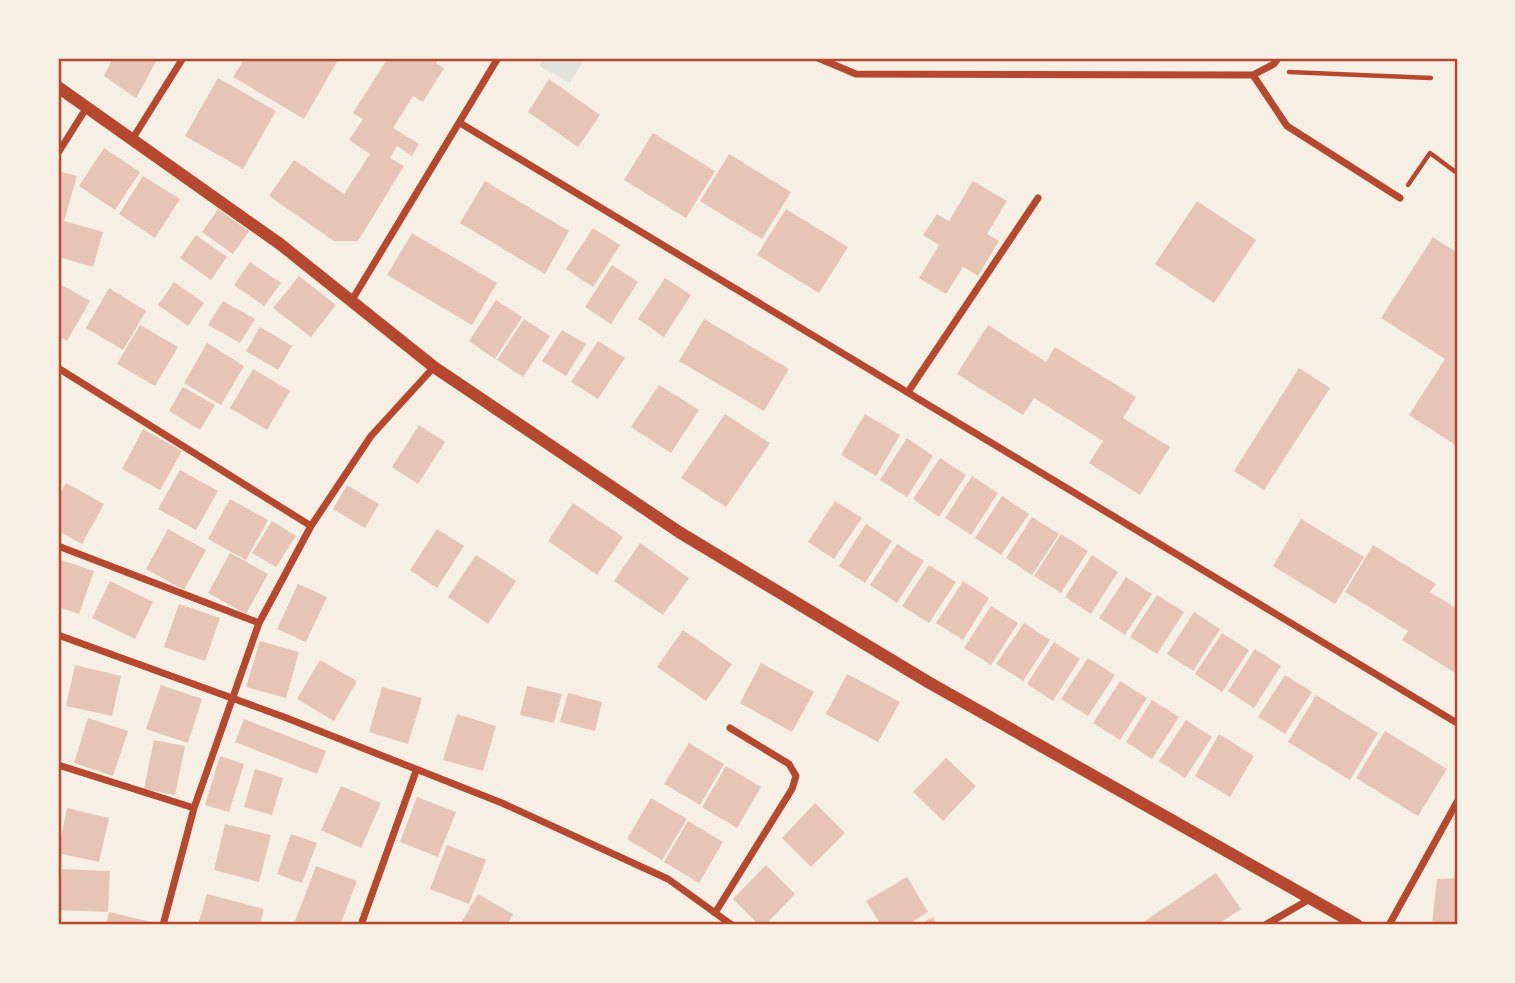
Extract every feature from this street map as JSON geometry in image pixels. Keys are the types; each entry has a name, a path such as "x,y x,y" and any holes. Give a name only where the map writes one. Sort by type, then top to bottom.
{"street":[{"path":"133,138 183,58"},
{"path":"352,300 498,58"},
{"path":"818,58 856,74 1253,75 1276,61"},
{"path":"1253,75 1287,126 1400,198"},
{"path":"58,87 133,138 352,300 434,367 703,546 928,682 1357,925"},
{"path":"58,153 87,107"},
{"path":"460,123 1457,723"},
{"path":"908,392 1038,198"},
{"path":"163,925 194,808 259,623 311,526 370,436 434,367"},
{"path":"58,368 311,526"},
{"path":"58,546 259,623"},
{"path":"58,635 502,803 668,879 732,925"},
{"path":"715,913 792,789 796,776 789,764 730,728"},
{"path":"58,765 194,808"},
{"path":"361,925 416,771"},
{"path":"1389,925 1457,802"},
{"path":"1265,925 1310,899"}],"path":[{"path":"1276,61 1294,75 1431,78"},
{"path":"1400,198 1430,153 1457,173"}],"shaded area":[{"path":"544,58 585,58 570,83 539,66"},
{"path":"996,58 1110,58 994,61"}],"building":[{"path":"113,58 158,58 136,98 104,76"},
{"path":"245,58 339,58 304,119 233,77"},
{"path":"388,58 439,58 436,63 444,68 423,102 413,96 393,128 419,144 412,156 397,146 390,158 404,166 358,241 334,241 269,196 294,160 344,194 370,154 349,140 363,119 353,113"},
{"path":"218,78 276,111 243,169 185,136"},
{"path":"549,79 600,115 578,147 528,112"},
{"path":"653,133 715,171 686,218 624,180"},
{"path":"104,148 140,172 115,210 79,186"},
{"path":"729,154 791,192 762,239 700,201"},
{"path":"58,171 77,176 64,221 103,232 93,267 58,257"},
{"path":"143,176 180,199 155,238 119,214"},
{"path":"485,181 569,231 545,274 460,223"},
{"path":"973,181 1007,201 987,234 999,241 978,276 963,267 946,294 919,278 939,245 923,235 937,214 949,221"},
{"path":"1197,201 1256,240 1214,303 1155,264"},
{"path":"218,209 249,231 233,254 202,232"},
{"path":"786,209 848,247 819,293 757,255"},
{"path":"593,228 620,245 593,287 566,269"},
{"path":"412,233 497,283 472,325 387,275"},
{"path":"196,235 227,257 211,280 180,258"},
{"path":"1433,237 1457,253 1457,446 1409,415 1445,359 1381,318"},
{"path":"250,262 281,283 264,306 234,285"},
{"path":"612,265 638,282 611,324 585,307"},
{"path":"299,276 336,305 311,337 273,308"},
{"path":"665,278 691,295 664,337 638,319"},
{"path":"174,282 204,303 188,326 158,305"},
{"path":"58,283 90,301 67,341 58,336"},
{"path":"109,288 146,311 123,350 86,328"},
{"path":"496,300 522,317 495,359 469,341"},
{"path":"223,301 255,319 240,343 208,325"},
{"path":"524,319 550,336 523,377 497,360"},
{"path":"704,319 789,369 764,411 679,361"},
{"path":"140,325 178,347 155,386 117,364"},
{"path":"988,325 1046,362 1055,347 1136,397 1123,418 1170,447 1140,495 1089,463 1103,441 1034,398 1023,415 957,374"},
{"path":"260,327 292,346 278,370 246,351"},
{"path":"562,330 586,344 566,376 542,361"},
{"path":"598,341 625,358 598,399 571,382"},
{"path":"207,343 244,366 221,405 184,383"},
{"path":"1299,368 1330,388 1264,490 1234,471"},
{"path":"253,369 290,391 267,430 230,408"},
{"path":"659,385 699,410 671,453 631,427"},
{"path":"183,387 215,405 200,430 169,411"},
{"path":"725,414 770,443 726,507 681,478"},
{"path":"865,414 900,435 876,476 841,455"},
{"path":"419,425 445,442 418,484 392,467"},
{"path":"143,429 182,451 160,490 122,469"},
{"path":"907,438 933,456 907,497 880,480"},
{"path":"940,458 966,475 939,517 913,499"},
{"path":"180,470 218,491 196,530 158,509"},
{"path":"972,476 998,493 971,535 945,518"},
{"path":"66,483 104,504 82,544 58,531 58,498"},
{"path":"347,485 379,504 365,528 333,509"},
{"path":"1002,496 1029,514 1001,555 975,538"},
{"path":"230,499 268,520 246,560 208,539"},
{"path":"835,501 862,518 834,559 808,542"},
{"path":"573,503 623,537 597,575 548,541"},
{"path":"1032,517 1059,534 1032,575 1006,558"},
{"path":"1301,519 1364,557 1335,604 1273,566"},
{"path":"272,521 296,536 276,567 252,553"},
{"path":"866,524 892,541 865,583 839,566"},
{"path":"168,529 206,550 184,590 146,569"},
{"path":"437,529 464,546 437,588 410,570"},
{"path":"1061,534 1088,551 1061,593 1034,576"},
{"path":"640,543 689,578 663,615 614,581"},
{"path":"897,544 924,561 897,603 870,585"},
{"path":"1373,545 1436,584 1430,592 1457,609 1457,674 1402,640 1408,631 1345,592"},
{"path":"230,553 268,574 246,614 208,593"},
{"path":"476,555 516,581 488,624 448,597"},
{"path":"1092,555 1118,572 1091,614 1065,597"},
{"path":"58,559 94,571 79,614 58,607"},
{"path":"929,565 956,582 929,623 902,606"},
{"path":"1126,577 1152,594 1125,635 1099,618"},
{"path":"110,581 153,602 135,639 92,618"},
{"path":"963,581 989,598 963,640 936,623"},
{"path":"298,584 327,597 306,642 277,629"},
{"path":"1157,595 1184,612 1157,654 1130,637"},
{"path":"179,604 220,618 205,661 164,647"},
{"path":"991,606 1018,623 991,665 964,648"},
{"path":"1194,612 1220,629 1193,671 1167,654"},
{"path":"1024,623 1050,640 1023,681 996,664"},
{"path":"683,630 732,664 706,701 657,667"},
{"path":"1222,633 1249,650 1222,692 1195,674"},
{"path":"260,641 299,652 286,698 246,687"},
{"path":"1054,642 1080,659 1053,701 1027,684"},
{"path":"1255,649 1281,666 1254,708 1228,691"},
{"path":"1088,658 1115,675 1088,716 1061,699"},
{"path":"320,660 357,681 334,721 297,699"},
{"path":"761,663 814,692 792,732 740,703"},
{"path":"75,665 121,676 112,716 66,706"},
{"path":"847,674 900,702 878,742 826,714"},
{"path":"1285,675 1312,692 1285,734 1258,717"},
{"path":"1120,681 1147,698 1120,740 1093,723"},
{"path":"161,685 202,699 188,743 146,729"},
{"path":"527,686 562,694 554,723 520,715"},
{"path":"382,687 422,698 408,744 369,732"},
{"path":"568,693 602,702 595,731 560,722"},
{"path":"1316,695 1378,733 1350,780 1288,742"},
{"path":"1152,700 1179,717 1152,759 1126,742"},
{"path":"457,714 496,726 483,771 443,760"},
{"path":"88,718 128,731 113,776 74,763"},
{"path":"244,719 326,751 317,774 235,742"},
{"path":"1186,720 1212,737 1185,778 1159,761"},
{"path":"1385,731 1447,769 1418,816 1356,778"},
{"path":"1219,734 1254,756 1230,797 1195,776"},
{"path":"154,740 185,746 175,795 144,789"},
{"path":"689,743 724,764 700,805 664,784"},
{"path":"220,756 244,764 229,812 205,805"},
{"path":"946,758 976,786 943,821 913,792"},
{"path":"726,766 761,787 737,828 702,807"},
{"path":"255,769 283,778 272,815 244,807"},
{"path":"341,786 381,803 361,848 321,830"},
{"path":"417,797 456,812 438,857 400,842"},
{"path":"651,798 687,819 662,860 627,839"},
{"path":"815,803 845,833 811,867 782,838"},
{"path":"67,808 109,818 99,862 58,853"},
{"path":"688,821 723,842 699,883 664,862"},
{"path":"225,824 271,835 259,882 214,870"},
{"path":"291,834 317,843 302,883 277,874"},
{"path":"447,845 486,860 469,904 430,889"},
{"path":"766,865 795,894 765,925 759,925 733,899"},
{"path":"316,866 357,881 340,925 305,925 295,921"},
{"path":"62,869 110,871 108,912 60,910"},
{"path":"1216,873 1241,909 1217,925 1139,925"},
{"path":"907,877 928,912 907,925 881,925 866,901"},
{"path":"1457,878 1457,925 1432,925 1437,879"},
{"path":"207,894 264,909 260,925 198,925"},
{"path":"478,894 513,914 507,925 460,925"},
{"path":"109,912 151,922 150,925 106,925"},
{"path":"933,917 938,925 919,925"}]}
